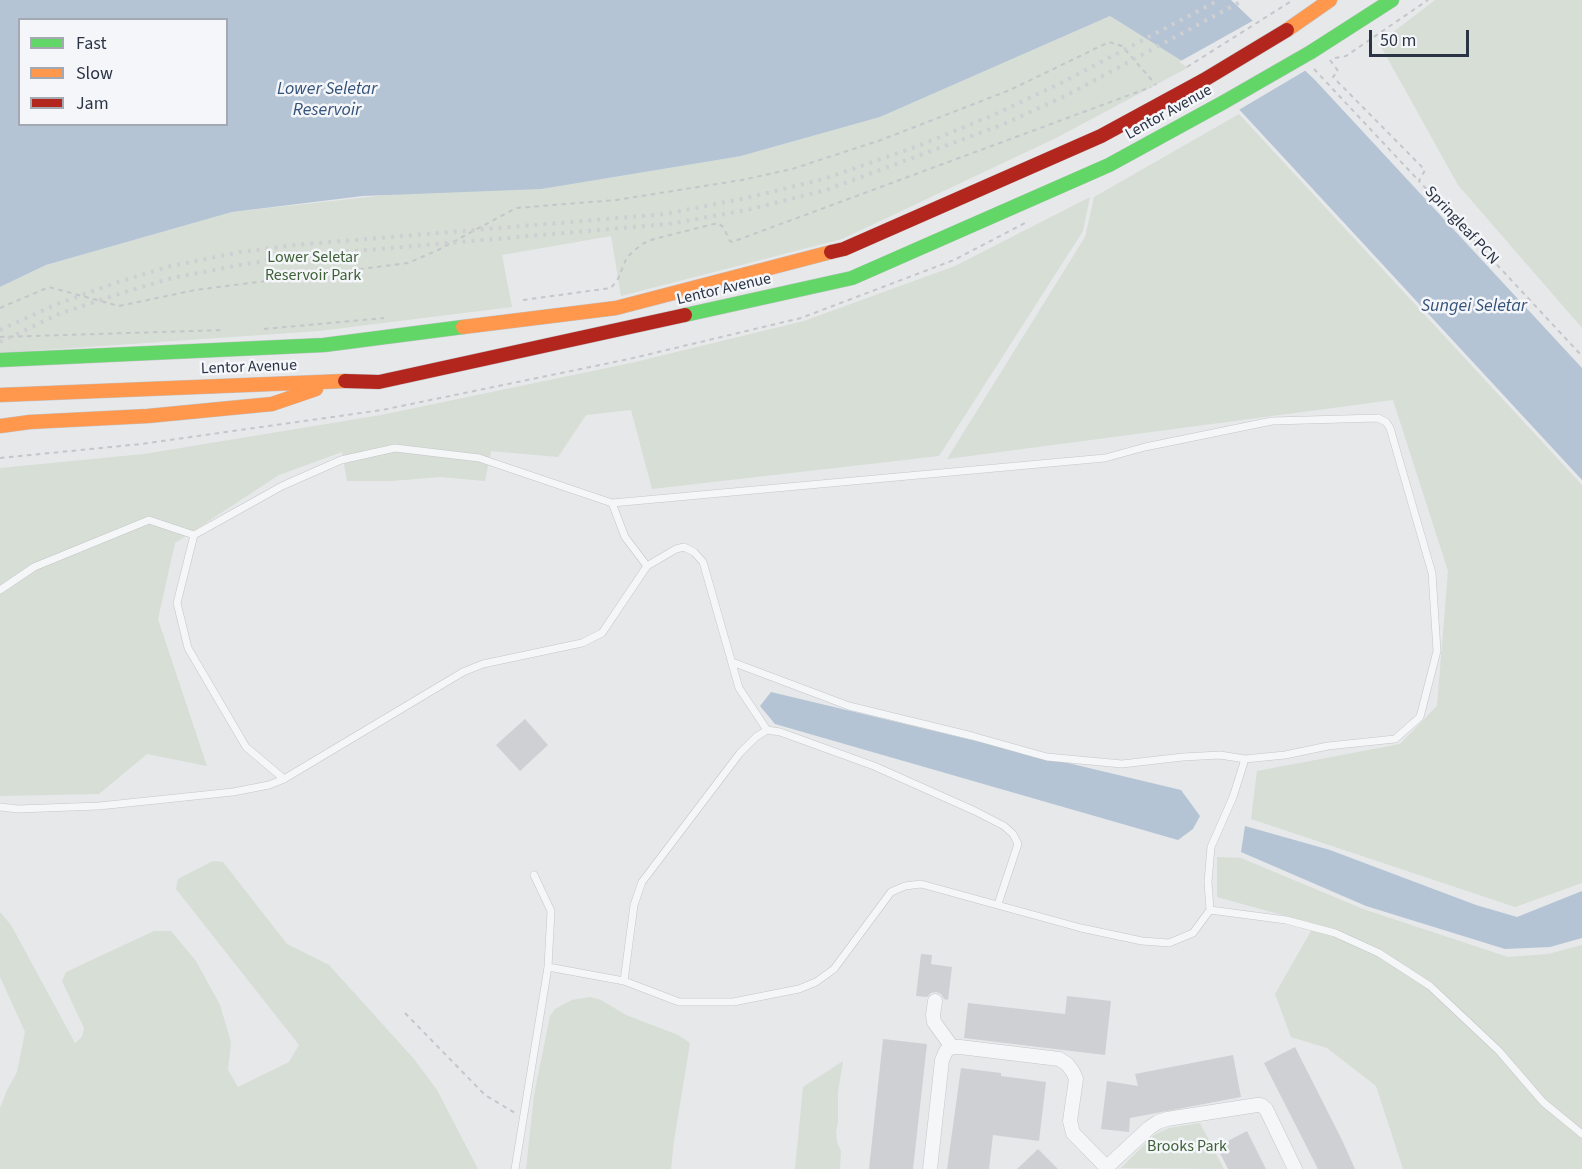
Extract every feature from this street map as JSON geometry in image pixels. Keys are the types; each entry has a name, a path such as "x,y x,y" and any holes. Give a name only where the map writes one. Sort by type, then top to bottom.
{"main road":[{"name":"Lentor Avenue","path":"0,360 324,345 616,308 844,249 1101,136 1204,80 1287,30 1330,0"},
{"name":"Lentor Avenue","path":"0,395 341,381 379,382 852,278 1109,165 1311,52 1392,0"},
{"path":"0,426 272,404 341,381"},
{"path":"0,433 73,421"}],"street":[{"path":"935,1001 934,1023 952,1047"},
{"path":"930,1169 942,1060 945,1051 952,1047 1059,1059 1067,1064 1074,1072 1076,1079 1070,1121 1073,1133 1108,1168 1158,1122 1257,1105 1266,1109 1295,1169"}],"lane":[{"path":"284,779 246,747 188,648 177,603 194,535 282,486 341,460 395,448 479,458 612,503 1105,458 1145,447 1272,421 1378,418 1386,422 1390,429 1432,573 1437,651 1420,717 1395,739 1328,746 1285,755 1245,759 1220,755 1122,764 1047,757 849,706 732,662"},
{"path":"612,503 625,537 647,566"},
{"path":"0,590 34,567 149,520 194,535"},
{"path":"0,807 29,809 122,804 233,792 269,785 284,779 463,672 483,664 582,643 602,633 647,566 676,549 684,547 694,552 703,562 740,688 766,730"},
{"path":"624,981 634,904 642,882 740,753 766,730 780,732 874,766 1004,826 1013,834 1018,844 998,904"},
{"path":"548,967 624,981 679,1002 733,1002 799,989 816,982 834,969 891,892 905,886 921,884 1081,928 1142,941 1169,943 1193,933 1210,910 1208,882 1211,847 1233,797 1245,759"},
{"path":"515,1169 548,967 551,911 534,875"},
{"path":"1210,910 1286,920 1335,933 1379,953 1430,986 1499,1052 1543,1102 1582,1134"}],"path":[{"path":"1186,68 1293,0"},
{"name":"Springleaf PCN","path":"1428,0 1346,57 1330,59 1338,71 1333,77 1425,170 1419,181 1582,356"},
{"path":"0,308 49,287 119,306 195,290 408,263 438,250 516,208 616,200 742,180 792,169 881,140 1010,90 1109,42 1122,46 1156,86 732,242 718,223 654,239 642,244 627,257 618,279 610,288 518,301"},
{"path":"1313,69 1419,181"},
{"path":"263,329 391,317"},
{"path":"0,337 227,330"},
{"path":"405,1013 485,1095 523,1118"}],"green space":[{"path":"1435,0 1582,0 1582,328 1458,185 1379,43"},
{"name":"Lower Seletar Reservoir Park","path":"1110,16 1191,66 1058,137 842,239 621,296 611,236 502,255 512,307 319,331 0,353 0,287 46,265 232,212 741,156 880,117"},
{"path":"1239,114 1582,485 1582,883 1515,907 1251,819 1257,771 1400,744 1437,706 1448,571 1393,400 947,459 1085,237 1094,197"},
{"path":"1090,197 1083,231 939,456 652,489 631,410 586,415 558,457 491,451 485,481 440,477 391,481 347,481 342,452 279,475 175,543 158,619 207,766 147,754 99,794 0,796 0,468 144,454 381,415 631,363 804,321 955,266"},
{"path":"1217,857 1241,858 1363,909 1508,957 1548,954 1582,945 1582,1169 1403,1169 1376,1086 1327,1048 1291,1037 1275,994 1315,924 1217,897"},
{"path":"213,861 223,862 287,944 329,965 414,1059 437,1090 478,1169 0,1169 0,1108 17,1072 25,1032 0,977 0,912 11,925 75,1043 82,1037 84,1028 62,981 66,972 154,931 171,931 196,961 220,1005 231,1042 228,1070 238,1087 289,1062 299,1045 176,889 178,879"},
{"path":"590,997 601,1000 626,1015 678,1035 690,1043 671,1169 526,1169 534,1095 550,1016 555,1009 572,1000"},
{"path":"843,1061 838,1092 836,1132 841,1151 840,1169 795,1169 803,1087"},
{"name":"Brooks Park","path":"1200,1123 1224,1169 1121,1168 1154,1135 1169,1128"}],"water":[{"name":"Lower Seletar Reservoir","path":"0,0 1231,0 1315,80 1582,368 1582,480 1211,79 1110,16 880,117 741,156 541,189 363,196 232,212 46,265 0,287"},
{"path":"771,692 1181,790 1200,816 1193,829 1178,840 775,724 760,706"},
{"path":"1245,826 1330,850 1476,905 1517,917 1582,891 1582,938 1550,947 1505,949 1366,906 1241,852"}],"pier":[{"path":"1256,19 1308,69 1237,111 1210,81 1179,62"}],"building":[{"path":"525,719 548,745 520,771 496,745"},
{"path":"921,954 932,955 931,964 952,967 948,1000 936,992 927,997 916,996"},
{"path":"1067,996 1111,1001 1105,1055 964,1038 968,1003 1065,1014"},
{"path":"883,1039 927,1044 913,1169 869,1169"},
{"path":"1295,1047 1355,1169 1318,1169 1264,1063"},
{"path":"1233,1055 1241,1097 1130,1118 1129,1132 1101,1129 1107,1081 1138,1086 1135,1074"},
{"path":"961,1068 1046,1082 1039,1141 993,1135 989,1169 947,1169"},
{"path":"1247,1131 1266,1169 1228,1169 1216,1147"},
{"path":"1038,1149 1058,1169 1017,1169"}],"railway":[{"path":"0,330 57,304 118,282 171,266 240,252 296,245 665,214 824,179 918,146 998,113 1061,83 1219,0"},
{"path":"0,342 61,313 122,293 172,278 240,265 298,256 668,224 747,210 826,190 1004,124 1067,95 1244,0"}],"traffic: fast":[{"path":"1311,52 1392,0"},
{"path":"1224,102 1311,52"},
{"path":"685,315 852,278 1109,165 1224,102"},
{"path":"0,360 324,345 463,327"}],"traffic: slow":[{"path":"1287,30 1330,0"},
{"path":"463,327 616,308 831,252"},
{"path":"0,395 345,381"},
{"path":"0,426 30,422 148,416 272,404 316,389"}],"traffic: jam":[{"path":"1204,80 1287,30"},
{"path":"831,252 844,249 1101,136 1204,80"},
{"path":"345,381 379,382 685,315"}],"water label":[{"name":"Sungei Seletar","path":"1474,307"}]}
